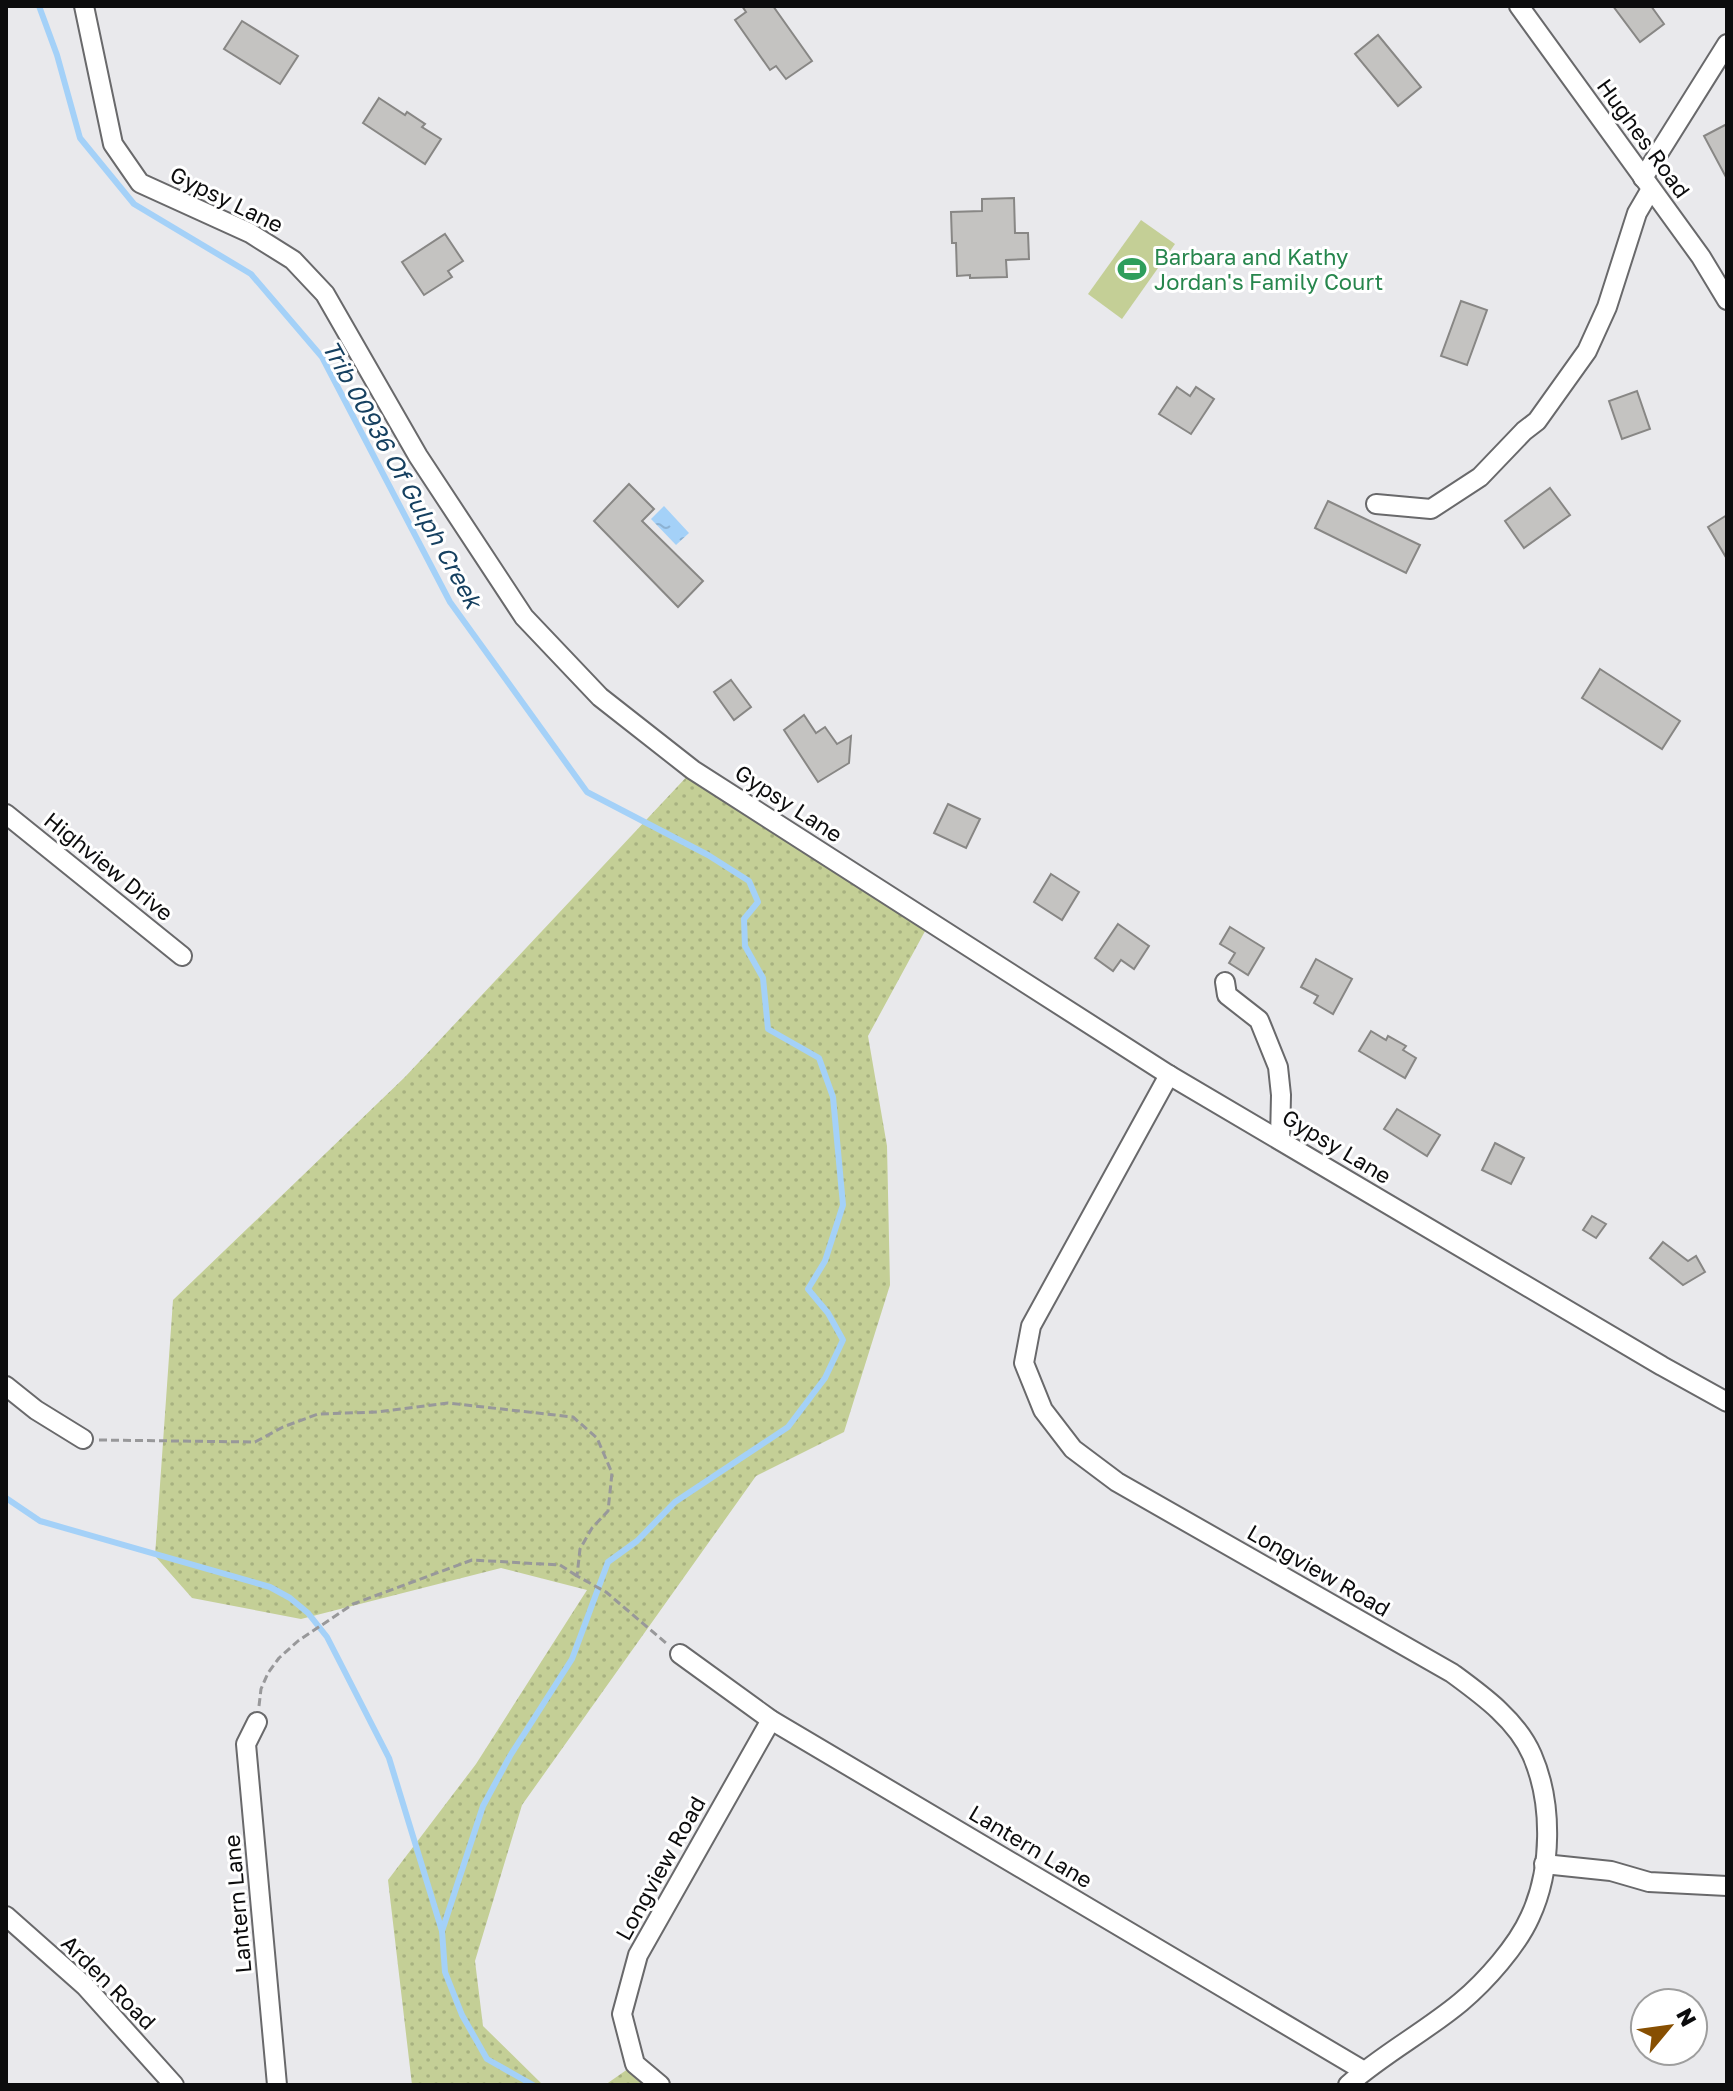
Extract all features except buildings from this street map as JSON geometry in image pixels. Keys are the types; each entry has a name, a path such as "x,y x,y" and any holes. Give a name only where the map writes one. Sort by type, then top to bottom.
{"street":[{"name":"Gypsy Lane","path":"84,6 113,144 140,183 250,233 293,260 325,294 418,456 524,617 600,697 693,770 1169,1075 1727,1402"},
{"name":"Hughes Road","path":"1519,6 1701,257 1727,300"},
{"path":"1376,504 1431,509 1480,477 1537,421 1587,351 1607,307 1647,184 1727,44"},
{"name":"Highview Drive","path":"6,814 182,956"},
{"path":"1225,982 1227,995 1259,1020 1278,1067 1280,1140"},
{"name":"Longview Road","path":"1169,1075 1031,1326 1024,1363 1043,1410 1073,1449 1117,1482 1452,1673 1499,1710 1532,1755 1547,1820 1544,1864 1537,1897 1530,1918 1511,1949 1462,2001 1348,2085"},
{"path":"6,1386 47,1418 83,1439"},
{"name":"Lantern Lane","path":"680,1654 771,1720 1364,2071"},
{"name":"Longview Road","path":"660,2085 635,2064 622,2014 638,1955 771,1720"},
{"name":"Lantern Lane","path":"257,1722 246,1744 277,2085"},
{"path":"1544,1864 1611,1871 1649,1882 1727,1886"},
{"name":"Arden Road","path":"6,1916 85,1986 174,2085"}],"path":[{"path":"83,1439 255,1442 318,1414 377,1412 448,1403 573,1417 597,1438 612,1473 608,1511 592,1528 580,1549 577,1576"},
{"path":"257,1722 261,1689 268,1673 298,1641 353,1604 472,1560 560,1565 606,1592 680,1654"}],"green space":[{"name":"Barbara and Kathy Jordan's Family Court","path":"1141,220 1175,244 1122,319 1088,294"},
{"path":"693,770 930,922 868,1036 887,1146 890,1285 844,1432 756,1476 522,1805 475,1961 483,2026 543,2085 412,2085 388,1880 476,1764 587,1590 501,1568 301,1619 192,1598 155,1556 173,1300 405,1077"},
{"path":"635,2064 659,2085 605,2085"}],"water":[{"path":"664,506 689,533 676,545 651,519"}],"waterway":[{"name":"Trib 00936 Of Gulph Creek","path":"39,6 57,55 80,138 134,204 251,274 322,357 450,602 587,792 708,855 749,881 758,902 744,919 745,946 763,978 768,1029 819,1058 833,1097 843,1205 825,1261 808,1289 828,1313 843,1340 825,1378 788,1427 675,1502 637,1541 608,1562 572,1659 510,1756 483,1806 442,1931"},
{"path":"6,1498 40,1521 270,1587 308,1613 327,1637 389,1758 442,1931 445,1972 462,2015 487,2059 533,2085"}],"place":[{"name":"Barbara and Kathy Jordan's Family Court","path":"1132,269"}]}
